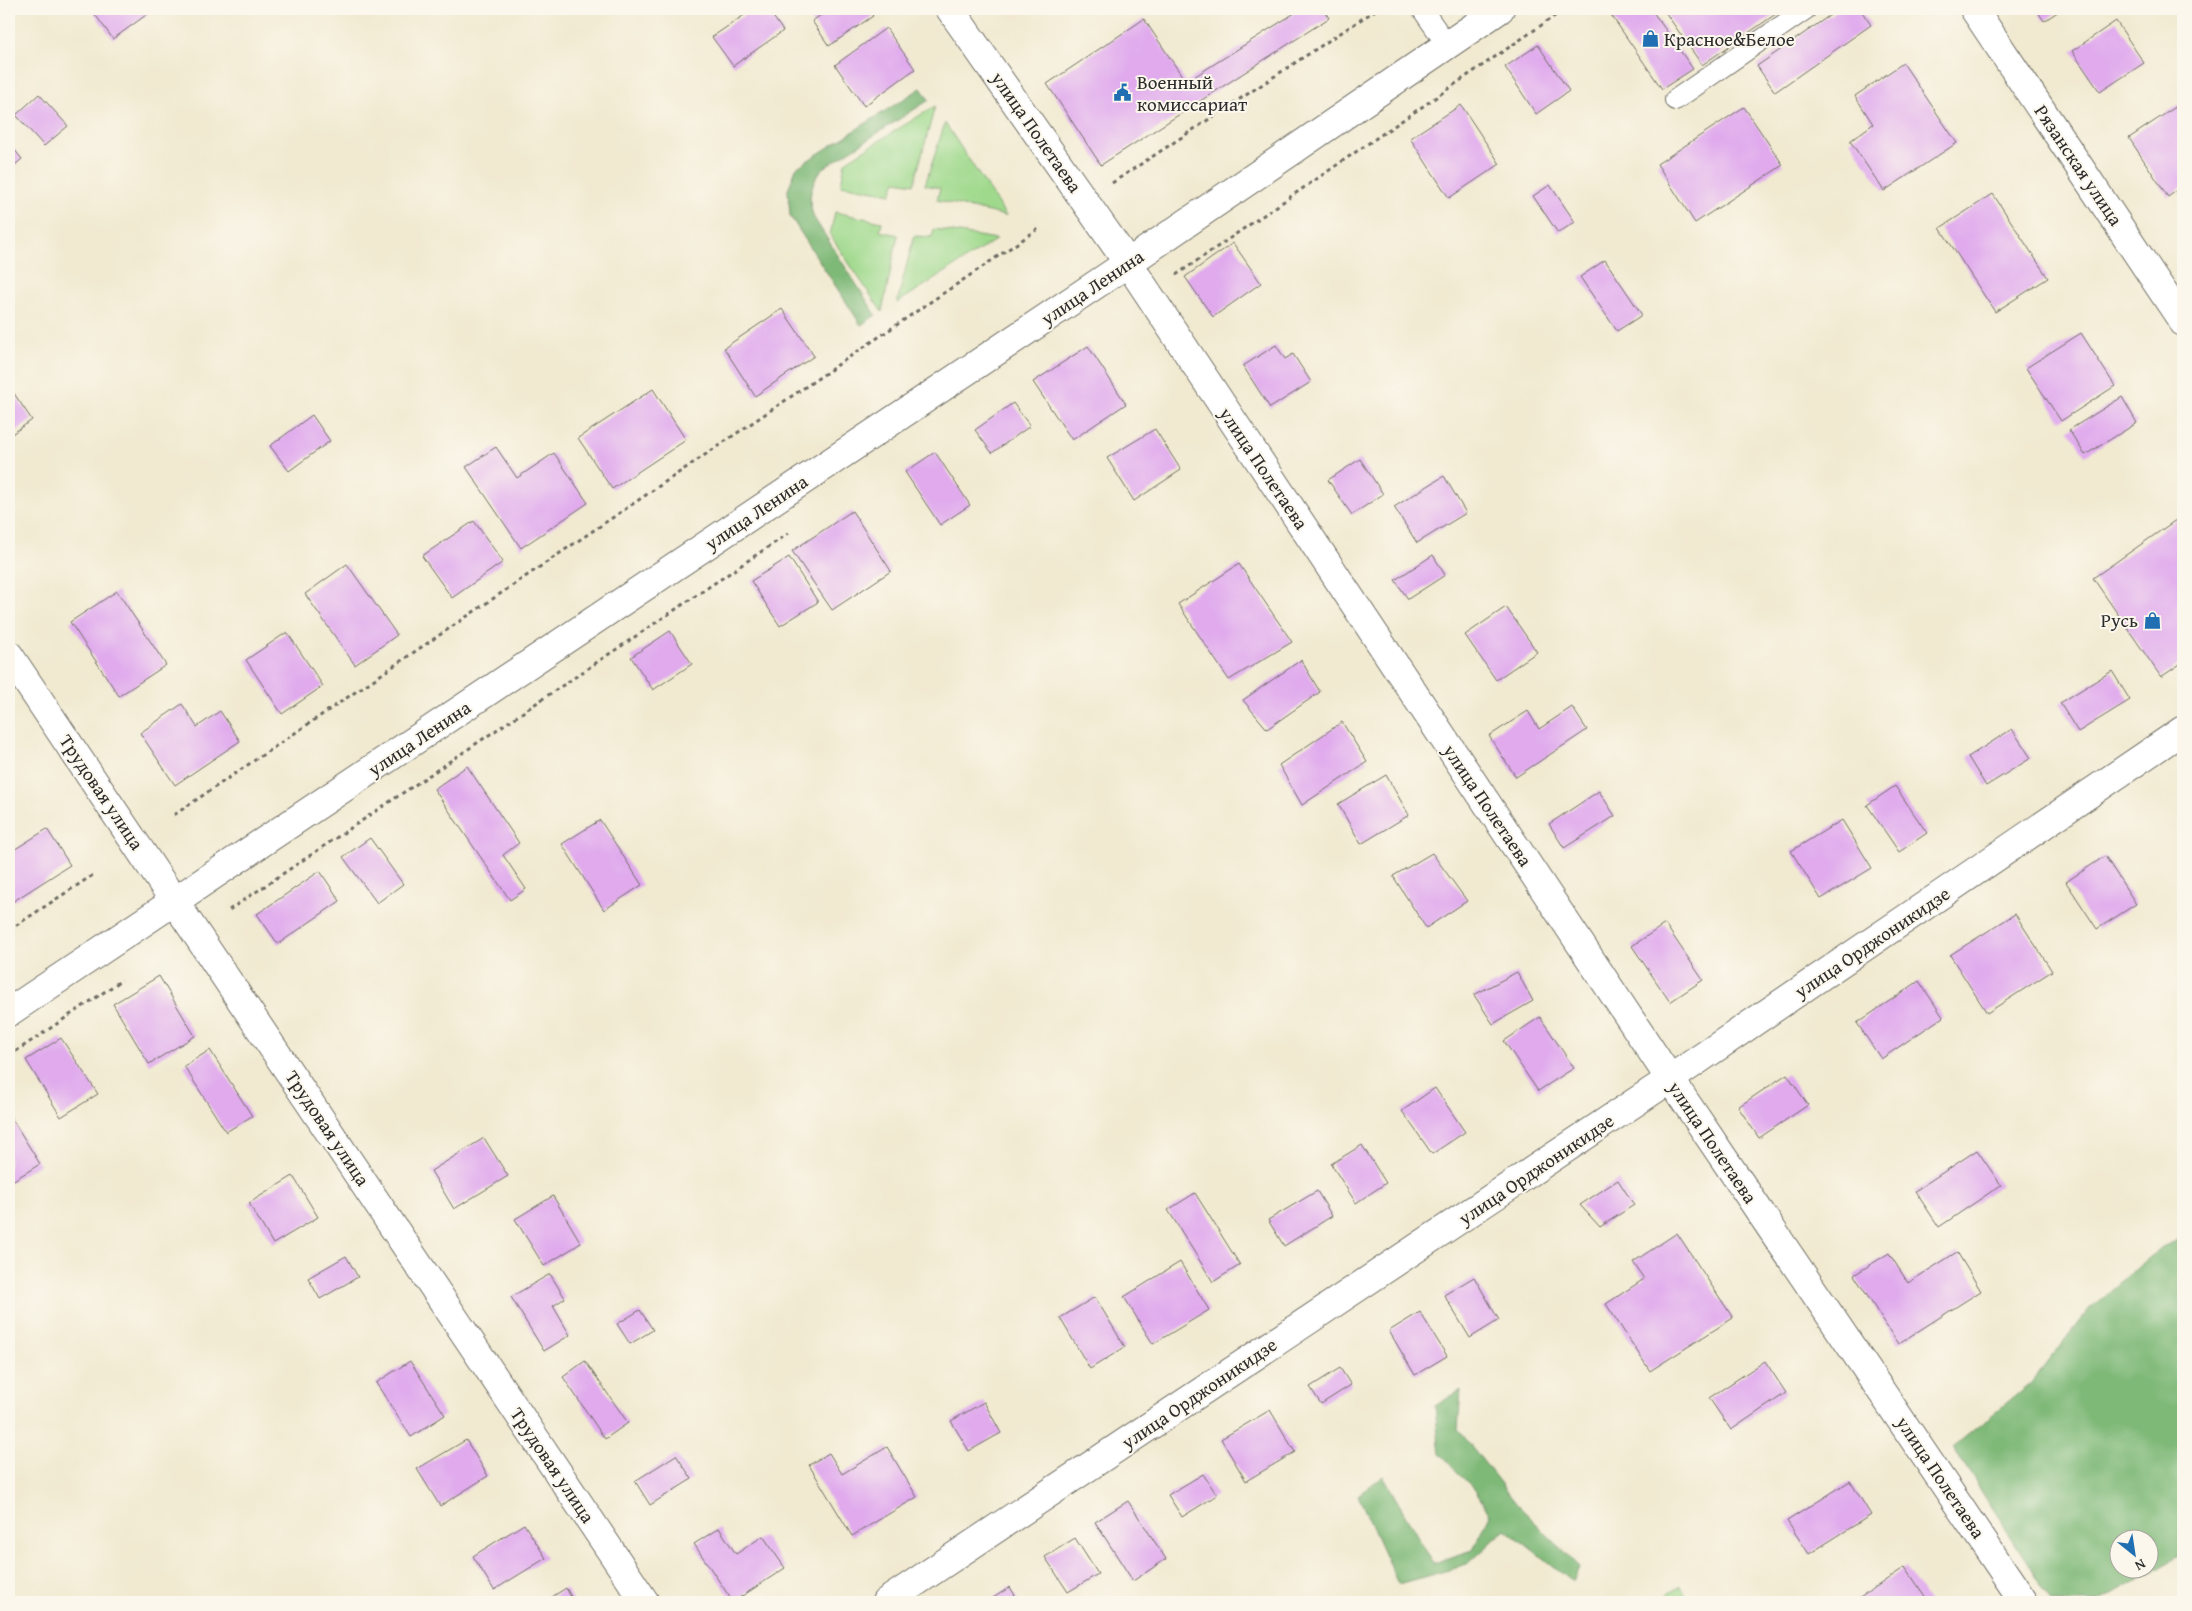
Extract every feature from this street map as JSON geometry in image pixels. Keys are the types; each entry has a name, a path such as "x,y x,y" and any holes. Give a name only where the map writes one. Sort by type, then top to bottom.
{"street":[{"name":"улица Полетаева","path":"950,9 1128,263 1670,1079 2024,1602"},
{"name":"улица Ленина","path":"9,1012 1128,263 1500,9"},
{"name":"Рязанская улица","path":"1974,9 2183,322"},
{"name":"Трудовая улица","path":"9,655 176,900 645,1602"},
{"name":"улица Орджоникидзе","path":"886,1602 1670,1079 2183,730"}],"lane":[{"path":"1422,9 1447,45"},
{"path":"1675,100 1806,9"}],"path":[{"path":"1107,186 1377,9"},
{"path":"1174,276 1565,9"},
{"path":"174,815 1041,227"},
{"path":"229,910 790,533"},
{"path":"9,930 96,873"},
{"path":"9,1056 124,979"}],"green space":[{"path":"921,88 929,100 822,169 812,187 810,198 814,218 876,315 861,325 790,216 788,190 796,168"},
{"path":"935,106 914,184 896,181 891,194 841,185 845,162"},
{"path":"945,123 1006,216 937,200 940,188 925,185"},
{"path":"835,212 882,222 880,231 898,235 882,312 830,235"},
{"path":"934,229 997,239 897,303 914,236 932,237"},
{"path":"2183,1238 2183,1554 2160,1567 2160,1528 2110,1528 2110,1578 2141,1578 2099,1602 2052,1602 1953,1447 2031,1383 2090,1308 2162,1247"},
{"path":"1461,1390 1458,1429 1516,1503 1579,1567 1573,1582 1506,1529 1467,1565 1398,1584 1358,1495 1383,1476 1433,1563 1473,1550 1490,1515 1475,1490 1440,1454 1435,1406"},
{"path":"1680,1586 1691,1602 1656,1602"}],"building":[{"path":"91,9 151,9 153,10 113,39"},
{"path":"753,9 768,9 783,31 733,66 712,37"},
{"path":"830,9 868,9 873,16 829,46 812,21"},
{"name":"Военный комиссариат","path":"1301,9 1323,9 1329,18 1101,165 1047,84 1144,19 1186,82"},
{"name":"Красное&Белое","path":"1607,9 1651,9 1693,69 1662,89"},
{"path":"1663,9 1783,9 1702,65"},
{"path":"1839,9 1860,9 1871,25 1775,92 1757,66"},
{"path":"2036,9 2062,9 2044,21"},
{"path":"2116,21 2144,63 2100,92 2072,51"},
{"path":"886,28 915,69 864,106 835,65"},
{"path":"1538,45 1569,91 1536,114 1505,67"},
{"path":"1903,63 1957,143 1884,191 1850,141 1873,124 1855,96"},
{"path":"39,94 68,126 44,146 16,115"},
{"path":"2183,102 2183,186 2168,197 2129,138"},
{"path":"1461,105 1500,164 1449,198 1410,138"},
{"path":"1744,107 1783,165 1695,223 1657,164"},
{"path":"9,143 22,159 9,170"},
{"path":"1550,185 1575,222 1558,233 1533,196"},
{"path":"1993,194 2048,278 1995,312 1940,228"},
{"path":"1233,243 1261,283 1213,317 1185,277"},
{"path":"1605,260 1642,315 1617,331 1580,277"},
{"path":"782,309 814,356 755,396 724,348"},
{"path":"2081,333 2115,386 2061,421 2026,368"},
{"path":"1276,345 1285,359 1293,354 1311,382 1270,408 1243,366"},
{"path":"1088,346 1126,404 1072,440 1033,382"},
{"path":"9,386 32,420 9,436"},
{"path":"653,389 686,440 612,489 578,438"},
{"path":"2122,397 2137,423 2085,455 2069,430"},
{"path":"1013,403 1030,426 992,453 975,430"},
{"path":"312,415 330,441 289,471 270,446"},
{"path":"1155,429 1181,470 1134,501 1107,458"},
{"path":"496,447 517,478 554,453 588,503 521,548 466,467"},
{"path":"935,452 970,505 940,525 905,472"},
{"path":"1360,459 1383,494 1352,515 1328,480"},
{"path":"1444,476 1466,513 1417,543 1394,507"},
{"path":"852,511 891,571 832,610 792,551"},
{"name":"Русь","path":"2183,515 2183,662 2161,677 2093,578"},
{"path":"474,521 503,562 452,598 422,556"},
{"path":"1433,555 1445,575 1408,599 1395,580"},
{"path":"789,557 818,602 780,626 751,581"},
{"path":"347,564 397,635 355,665 305,594"},
{"path":"1239,564 1292,642 1229,680 1178,604"},
{"path":"117,591 166,665 119,696 70,622"},
{"path":"1506,607 1537,652 1496,680 1465,635"},
{"path":"670,631 692,664 653,690 631,657"},
{"path":"287,632 323,686 282,714 246,660"},
{"path":"1301,660 1320,692 1267,729 1243,700"},
{"path":"2112,671 2130,700 2078,732 2060,703"},
{"path":"182,704 197,727 220,711 240,741 175,785 140,733"},
{"path":"1572,707 1587,730 1516,777 1489,736 1528,711 1539,729"},
{"path":"1342,722 1367,762 1302,805 1279,765"},
{"path":"2012,729 2031,758 1986,786 1968,757"},
{"path":"467,766 519,843 503,855 526,889 510,900 434,789"},
{"path":"1386,775 1409,815 1361,844 1338,804"},
{"path":"1895,786 1927,833 1899,852 1867,805"},
{"path":"1599,791 1615,816 1564,848 1549,824"},
{"path":"600,820 642,885 604,910 562,844"},
{"path":"1842,820 1872,868 1821,899 1791,851"},
{"path":"47,829 70,865 9,904 9,853"},
{"path":"370,838 403,884 377,903 343,857"},
{"path":"1432,853 1467,901 1426,928 1393,876"},
{"path":"2105,856 2136,904 2097,929 2066,882"},
{"path":"320,871 340,901 278,944 257,914"},
{"path":"2015,914 2052,971 1987,1013 1950,955"},
{"path":"1665,924 1703,980 1670,1002 1632,946"},
{"path":"1517,972 1533,1001 1493,1024 1474,995"},
{"path":"159,976 195,1036 149,1064 113,1004"},
{"path":"1919,981 1943,1017 1881,1059 1857,1023"},
{"path":"1540,1017 1574,1068 1538,1091 1504,1041"},
{"path":"61,1038 98,1094 61,1117 26,1060"},
{"path":"210,1050 252,1116 226,1132 184,1066"},
{"path":"1787,1074 1808,1105 1759,1138 1738,1107"},
{"path":"1435,1088 1465,1132 1432,1154 1402,1111"},
{"path":"9,1114 40,1164 9,1183"},
{"path":"484,1138 508,1176 454,1209 431,1171"},
{"path":"1362,1145 1386,1183 1356,1203 1331,1164"},
{"path":"1977,1150 2001,1185 1939,1227 1915,1191"},
{"path":"293,1176 318,1217 273,1244 249,1203"},
{"path":"1618,1180 1634,1205 1600,1227 1580,1205"},
{"path":"1317,1191 1332,1216 1284,1246 1268,1220"},
{"path":"1195,1193 1240,1265 1213,1282 1168,1210"},
{"path":"553,1196 581,1243 544,1266 515,1219"},
{"path":"1677,1233 1733,1318 1650,1371 1606,1304 1644,1279 1633,1262"},
{"path":"1957,1252 1981,1291 1898,1344 1854,1275 1889,1253 1908,1283"},
{"path":"346,1256 358,1277 320,1299 308,1278"},
{"path":"1180,1262 1209,1310 1153,1344 1124,1297"},
{"path":"550,1274 565,1298 553,1306 570,1335 544,1351 511,1297"},
{"path":"1474,1277 1499,1320 1470,1338 1444,1295"},
{"path":"1095,1297 1125,1347 1090,1369 1060,1318"},
{"path":"640,1310 653,1330 630,1344 617,1324"},
{"path":"1420,1312 1447,1356 1415,1375 1389,1331"},
{"path":"410,1361 445,1415 411,1437 376,1383"},
{"path":"585,1361 628,1423 605,1439 563,1377"},
{"path":"1765,1361 1786,1393 1731,1430 1709,1398"},
{"path":"1340,1368 1351,1385 1321,1404 1310,1387"},
{"path":"984,1402 1001,1433 969,1451 951,1421"},
{"path":"1270,1410 1295,1452 1246,1481 1221,1439"},
{"path":"466,1440 488,1476 440,1506 417,1469"},
{"path":"887,1447 917,1497 852,1536 809,1465 829,1453 842,1474"},
{"path":"676,1455 692,1479 650,1505 635,1481"},
{"path":"1203,1474 1217,1495 1182,1517 1168,1495"},
{"path":"1850,1481 1871,1515 1809,1554 1787,1521"},
{"path":"1128,1501 1166,1559 1133,1581 1095,1522"},
{"path":"524,1524 546,1558 494,1590 473,1556"},
{"path":"719,1528 736,1554 763,1536 785,1568 733,1602 694,1544"},
{"path":"1075,1538 1098,1574 1068,1592 1045,1557"},
{"path":"1905,1567 1929,1602 1854,1602"},
{"path":"1010,1587 1019,1602 987,1602"},
{"path":"566,1588 574,1602 544,1602"}],"place":[{"name":"Красное&Белое","path":"1650,39"},
{"name":"Военный комиссариат","path":"1123,93"},
{"name":"Русь","path":"2152,620"}]}
